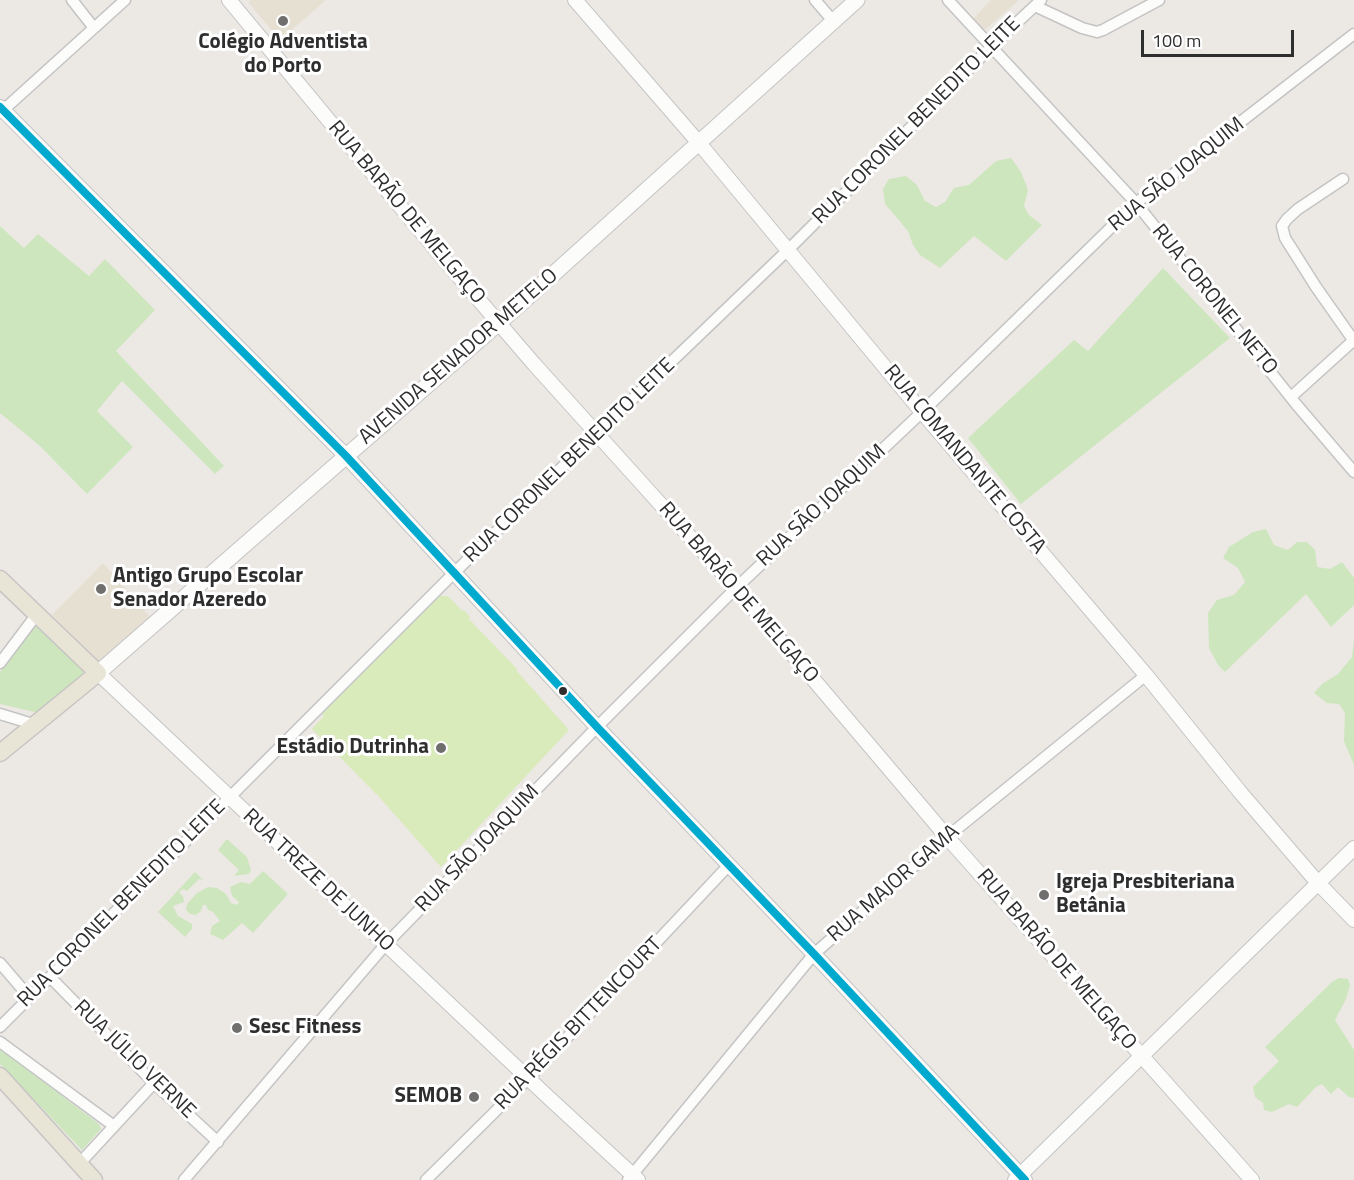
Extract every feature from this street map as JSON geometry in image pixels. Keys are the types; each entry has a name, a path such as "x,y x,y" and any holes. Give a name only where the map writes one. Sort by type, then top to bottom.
{"main road":[{"name":"AVENIDA SENADOR METELO","path":"0,753 98,673 498,323 857,0"},
{"name":"RUA TREZE DE JUNHO","path":"0,579 98,673"},
{"path":"0,1076 94,1180"}],"street":[{"path":"72,0 94,28"},
{"path":"125,0 1,110 346,456 597,727 814,954 1020,1178 1354,848"},
{"name":"RUA BARÃO DE MELGAÇO","path":"230,0 498,323 736,588 947,837 1252,1180"},
{"name":"RUA COMANDANTE COSTA","path":"575,0 699,143 922,412 1146,675 1240,792 1318,883 1354,920"},
{"path":"814,0 834,22"},
{"name":"RUA CORONEL NETO","path":"948,0 1136,203 1354,472"},
{"path":"1038,3 1082,28 1096,32 1159,0"},
{"name":"RUA CORONEL BENEDITO LEITE","path":"0,1027 455,572 788,250 1038,3"},
{"name":"RUA SÃO JOAQUIM","path":"184,1180 386,944 736,588 922,412 1136,203 1354,34"},
{"path":"1291,397 1354,341 1285,238 1282,226 1298,209 1343,179"},
{"path":"0,663 37,614"},
{"name":"RUA TREZE DE JUNHO","path":"98,673 633,1178"},
{"name":"RUA MAJOR GAMA","path":"633,1178 814,954 947,837 1146,675"},
{"path":"0,714 36,725"},
{"name":"RUA RÉGIS BITTENCOURT","path":"426,1180 528,1078 729,865"},
{"path":"0,963 30,998"},
{"name":"RUA JÚLIO VERNE","path":"51,978 154,1083 218,1142"},
{"path":"0,1042 114,1126"},
{"path":"79,1164 154,1083"}],"shaded area":[{"name":"Colégio Adventista do Porto","path":"251,0 326,0 280,40 248,2"},
{"path":"991,0 1019,0 986,29 980,29 972,20"},
{"name":"Antigo Grupo Escolar Senador Azeredo","path":"103,563 151,618 98,664 52,615"}],"green space":[{"path":"1011,158 1021,172 1028,190 1024,206 1029,215 1042,225 1006,261 974,236 940,268 920,255 908,231 885,204 883,189 889,179 906,176 917,185 925,201 936,207 945,202 954,188 969,185 996,161"},
{"path":"0,226 24,248 38,234 89,276 105,259 155,310 116,351 224,466 215,474 122,381 97,411 133,447 87,494 40,446 0,413"},
{"path":"1163,268 1230,338 1021,504 968,438 1074,340 1088,351"},
{"path":"1266,529 1274,545 1288,550 1297,542 1307,542 1315,550 1317,567 1330,569 1342,562 1354,578 1354,605 1331,627 1306,594 1225,672 1218,665 1209,648 1208,613 1217,600 1234,595 1245,582 1238,568 1223,558 1229,547 1253,532"},
{"name":"Estádio Dutrinha","path":"440,596 448,596 462,611 464,610 470,617 469,619 517,669 569,730 441,867 380,798 312,729 324,716 322,714"},
{"path":"37,626 83,670 83,677 39,713 0,704 0,672 32,628"},
{"path":"1354,639 1354,765 1344,741 1345,713 1339,704 1327,703 1314,693 1322,684 1338,674 1352,657"},
{"path":"227,839 247,857 251,870 249,874 234,876 239,870 218,850"},
{"path":"263,871 288,894 253,933 242,923 223,940 210,934 212,926 220,921 206,905 203,905 201,911 196,915 186,910 187,904 197,893 208,887 217,888 226,894 231,903 237,905 239,902 232,896 230,887 241,882 250,884"},
{"path":"195,872 203,880 199,879 187,891 183,889 180,891 184,902 173,906 178,916 192,924 192,929 185,937 158,912"},
{"path":"1339,978 1348,979 1350,985 1346,999 1335,1020 1354,1050 1354,1098 1349,1097 1338,1087 1331,1094 1322,1084 1316,1087 1297,1107 1289,1104 1272,1112 1264,1110 1263,1103 1255,1097 1253,1087 1279,1061 1265,1047 1332,982"},
{"path":"0,1049 99,1124 101,1129 82,1150 0,1064"}],"transit line":[{"path":"0,107 346,456 597,727 814,954 1025,1180"}],"place":[{"name":"Colégio Adventista do Porto","path":"283,21"},
{"name":"Antigo Grupo Escolar Senador Azeredo","path":"101,589"},
{"name":"Estádio Dutrinha","path":"441,748"},
{"name":"Igreja Presbiteriana Betânia","path":"1044,895"},
{"name":"Sesc Fitness","path":"237,1028"},
{"name":"SEMOB","path":"474,1097"}]}
